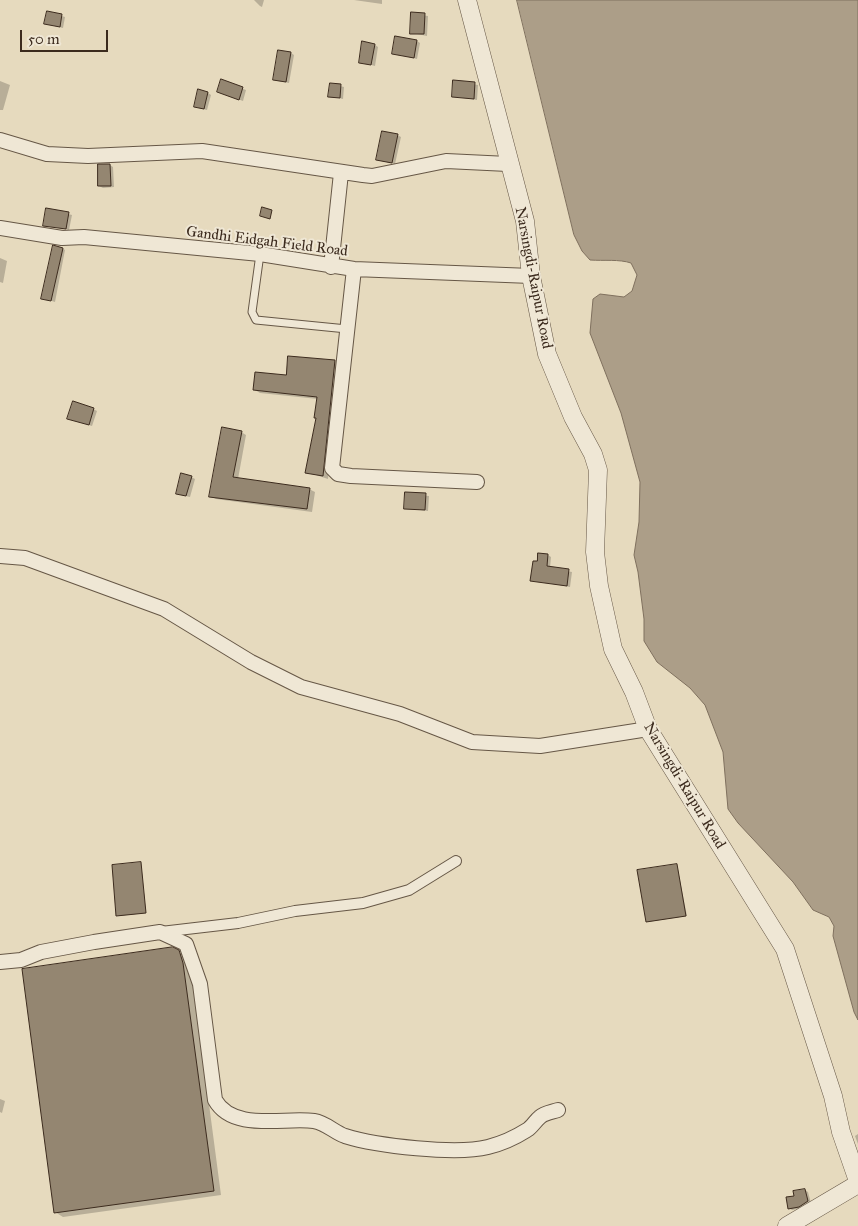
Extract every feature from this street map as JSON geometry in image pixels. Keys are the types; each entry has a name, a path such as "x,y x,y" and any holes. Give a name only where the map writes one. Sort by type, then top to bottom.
{"street":[{"name":"Narsingdi-Raipur Road","path":"467,0 508,164 525,221 531,276 547,354 573,418 593,454 598,470 595,552 599,586 613,649 634,692 648,729 785,949 833,1096 841,1132 858,1183"},
{"path":"0,140 47,154 88,156 202,151 341,173 372,176 446,161 508,164"},
{"path":"331,266 341,173"},
{"name":"Gandhi Eidgah Field Road","path":"0,228 62,238 84,237 260,254 354,269 531,276"},
{"path":"354,269 331,465 334,471 350,476 478,482"},
{"path":"0,556 25,558 164,609 251,662 301,687 400,714 472,742 540,746 648,729"},
{"path":"0,962 21,960 41,952 94,942 238,923 296,911 363,903 409,890 456,860"},
{"path":"160,932 186,944 191,957 200,984 215,1100 220,1109 227,1114 244,1120 315,1121 328,1125 343,1135 363,1140 466,1150 489,1147 528,1130 541,1116 558,1110"},
{"path":"787,1226 858,1183"}],"lane":[{"path":"260,254 252,312 256,320 347,329"}],"shaded area":[{"path":"517,0 858,0 858,1020 854,1012 833,936 834,926 829,917 813,910 793,882 738,823 728,809 723,752 705,705 690,688 657,662 644,641 644,619 634,555 639,522 640,482 621,413 590,333 593,299 600,294 624,297 632,291 637,275 631,263 590,260 582,251 574,235"}],"building":[{"path":"47,11 62,14 60,27 44,24"},
{"path":"411,12 425,13 424,34 410,34"},
{"path":"395,36 417,40 414,58 392,54"},
{"path":"362,41 375,44 371,65 359,63"},
{"path":"278,50 291,52 286,82 273,80"},
{"path":"221,79 243,87 239,100 217,92"},
{"path":"453,80 475,82 474,99 452,97"},
{"path":"330,83 341,84 340,98 328,97"},
{"path":"198,89 208,92 204,109 194,107"},
{"path":"382,131 398,134 392,163 376,160"},
{"path":"98,164 110,164 111,186 98,186"},
{"path":"262,207 272,210 270,219 260,216"},
{"path":"46,208 69,212 66,229 43,226"},
{"path":"53,245 63,248 51,301 41,299"},
{"path":"288,356 335,360 323,476 305,473 316,418 314,418 317,397 253,390 255,372 286,375"},
{"path":"73,401 94,408 89,425 67,419"},
{"path":"222,427 242,431 233,477 310,488 307,509 209,497"},
{"path":"181,473 192,476 186,496 176,494"},
{"path":"405,492 426,493 425,510 404,509"},
{"path":"538,553 548,554 547,566 569,569 567,586 530,581 533,561 537,561"},
{"path":"141,862 146,913 116,916 112,865"},
{"path":"677,864 686,916 646,922 637,870"},
{"path":"173,947 179,950 183,963 214,1191 54,1213 22,969"},
{"path":"805,1189 808,1201 799,1207 788,1209 786,1197 794,1196 793,1191"}]}
